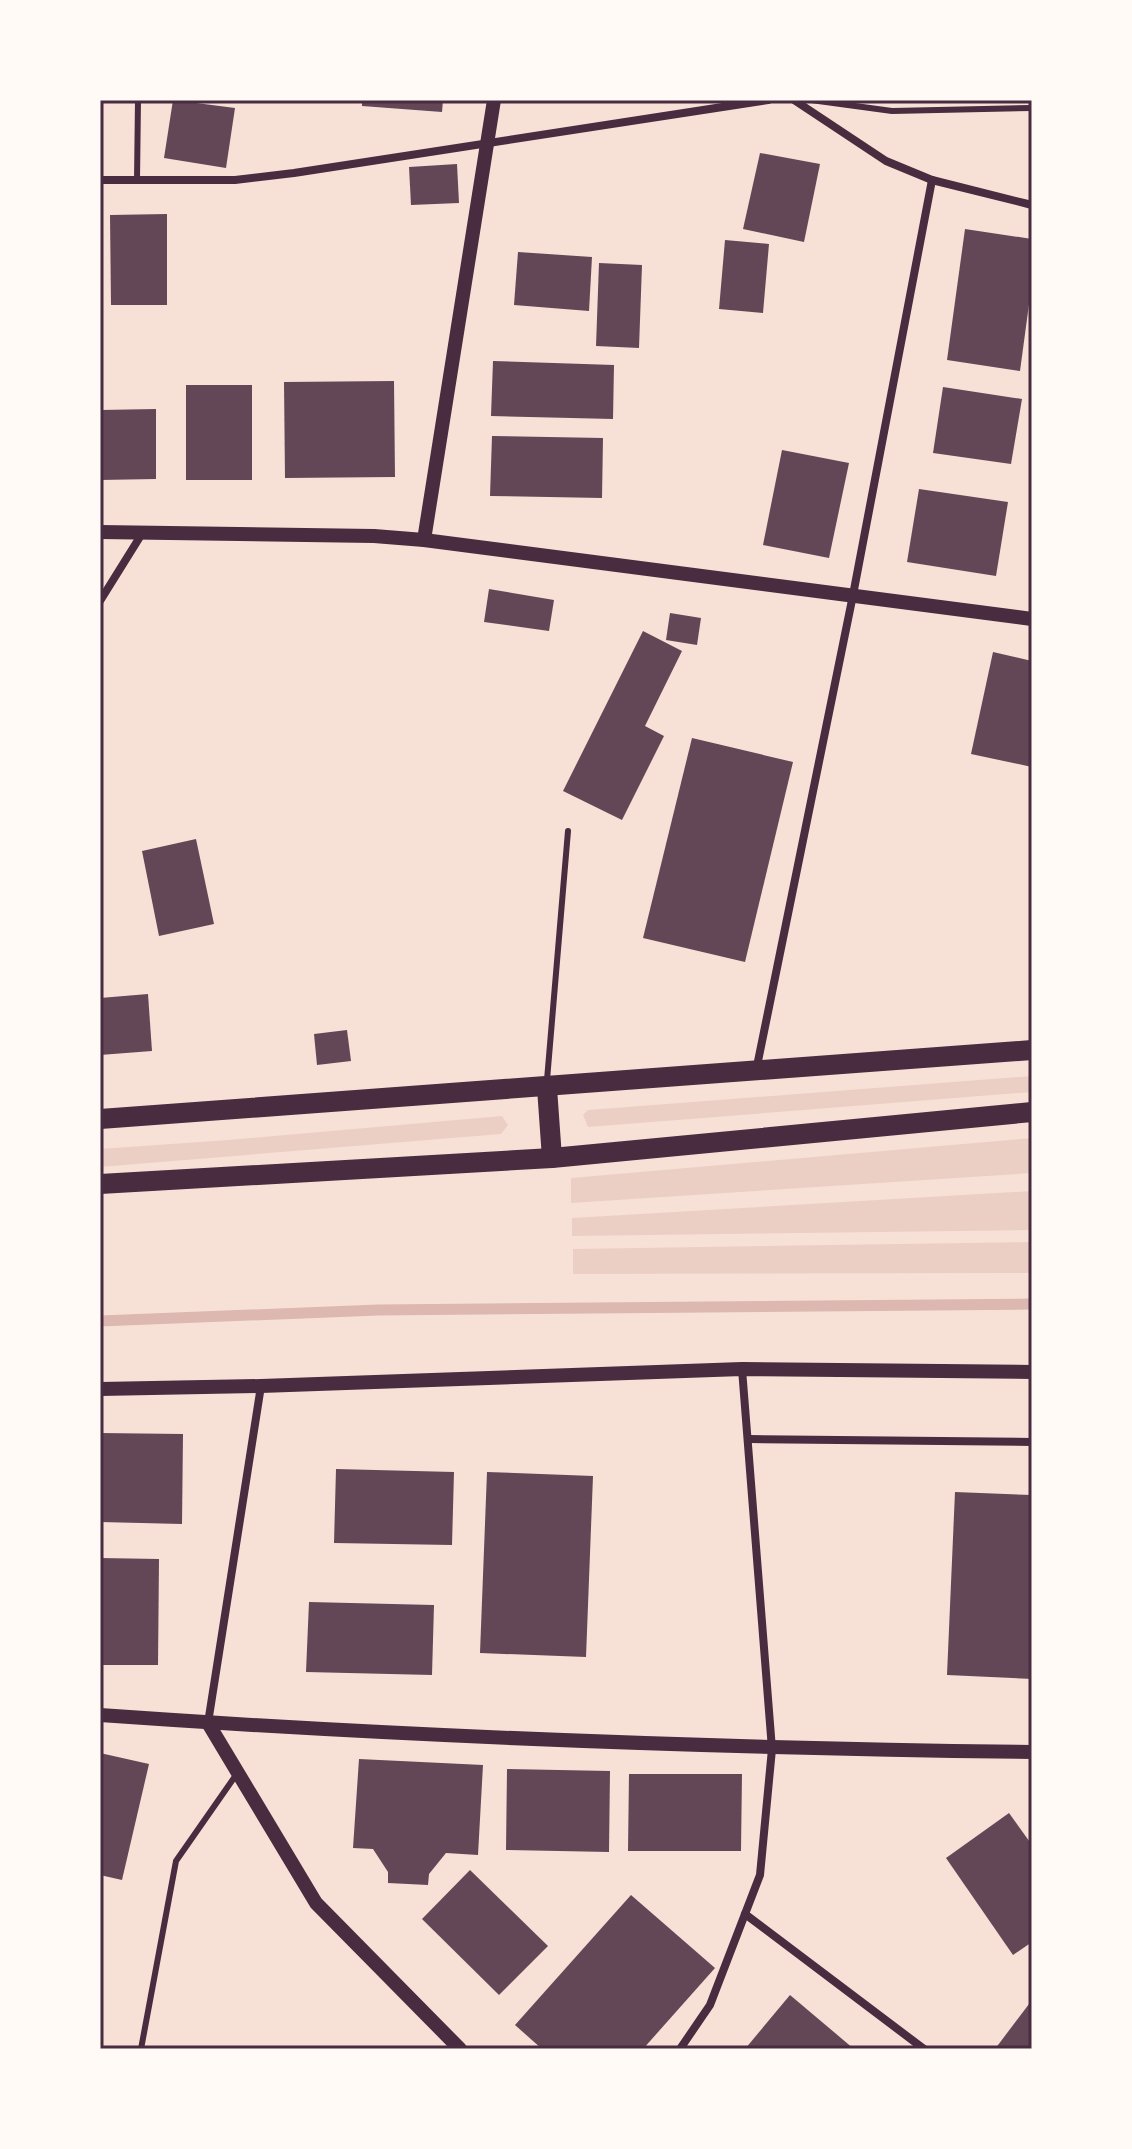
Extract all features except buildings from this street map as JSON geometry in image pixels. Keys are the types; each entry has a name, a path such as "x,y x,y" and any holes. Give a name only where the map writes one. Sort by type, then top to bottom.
{"main road":[{"path":"100,1119 1032,1050"},
{"path":"547,1088 552,1158"},
{"path":"100,1184 552,1158 1032,1112"}],"street":[{"path":"424,540 494,100"},
{"path":"100,180 235,180 768,100"},
{"path":"794,100 886,161 932,180 1032,205"},
{"path":"756,1071 853,595 932,180"},
{"path":"100,532 374,536 424,540 1032,619"},
{"path":"100,601 143,532"},
{"path":"100,1389 742,1369 1032,1372"},
{"path":"680,2049 710,2005 760,1875 772,1749 750,1439 742,1369"},
{"path":"261,1386 208,1723 316,1903 460,2049"},
{"path":"750,1439 1032,1442"},
{"path":"100,1715 208,1723 772,1749 1032,1752"},
{"path":"745,1914 924,2049"}],"lane":[{"path":"137,180 138,100"},
{"path":"811,100 903,111 1032,108"},
{"path":"547,1088 568,831"},
{"path":"141,2049 176,1861 238,1772"}],"shaded area":[{"path":"1032,1076 1032,1092 588,1127 583,1115 588,1110"},
{"path":"502,1116 508,1125 501,1134 100,1167 100,1149"},
{"path":"1032,1138 1032,1173 571,1203 571,1178"},
{"path":"1032,1191 1032,1230 572,1236 572,1218"},
{"path":"1032,1242 1032,1273 573,1274 573,1249"}],"waterway":[{"path":"100,1321 378,1310 1032,1304"}]}
